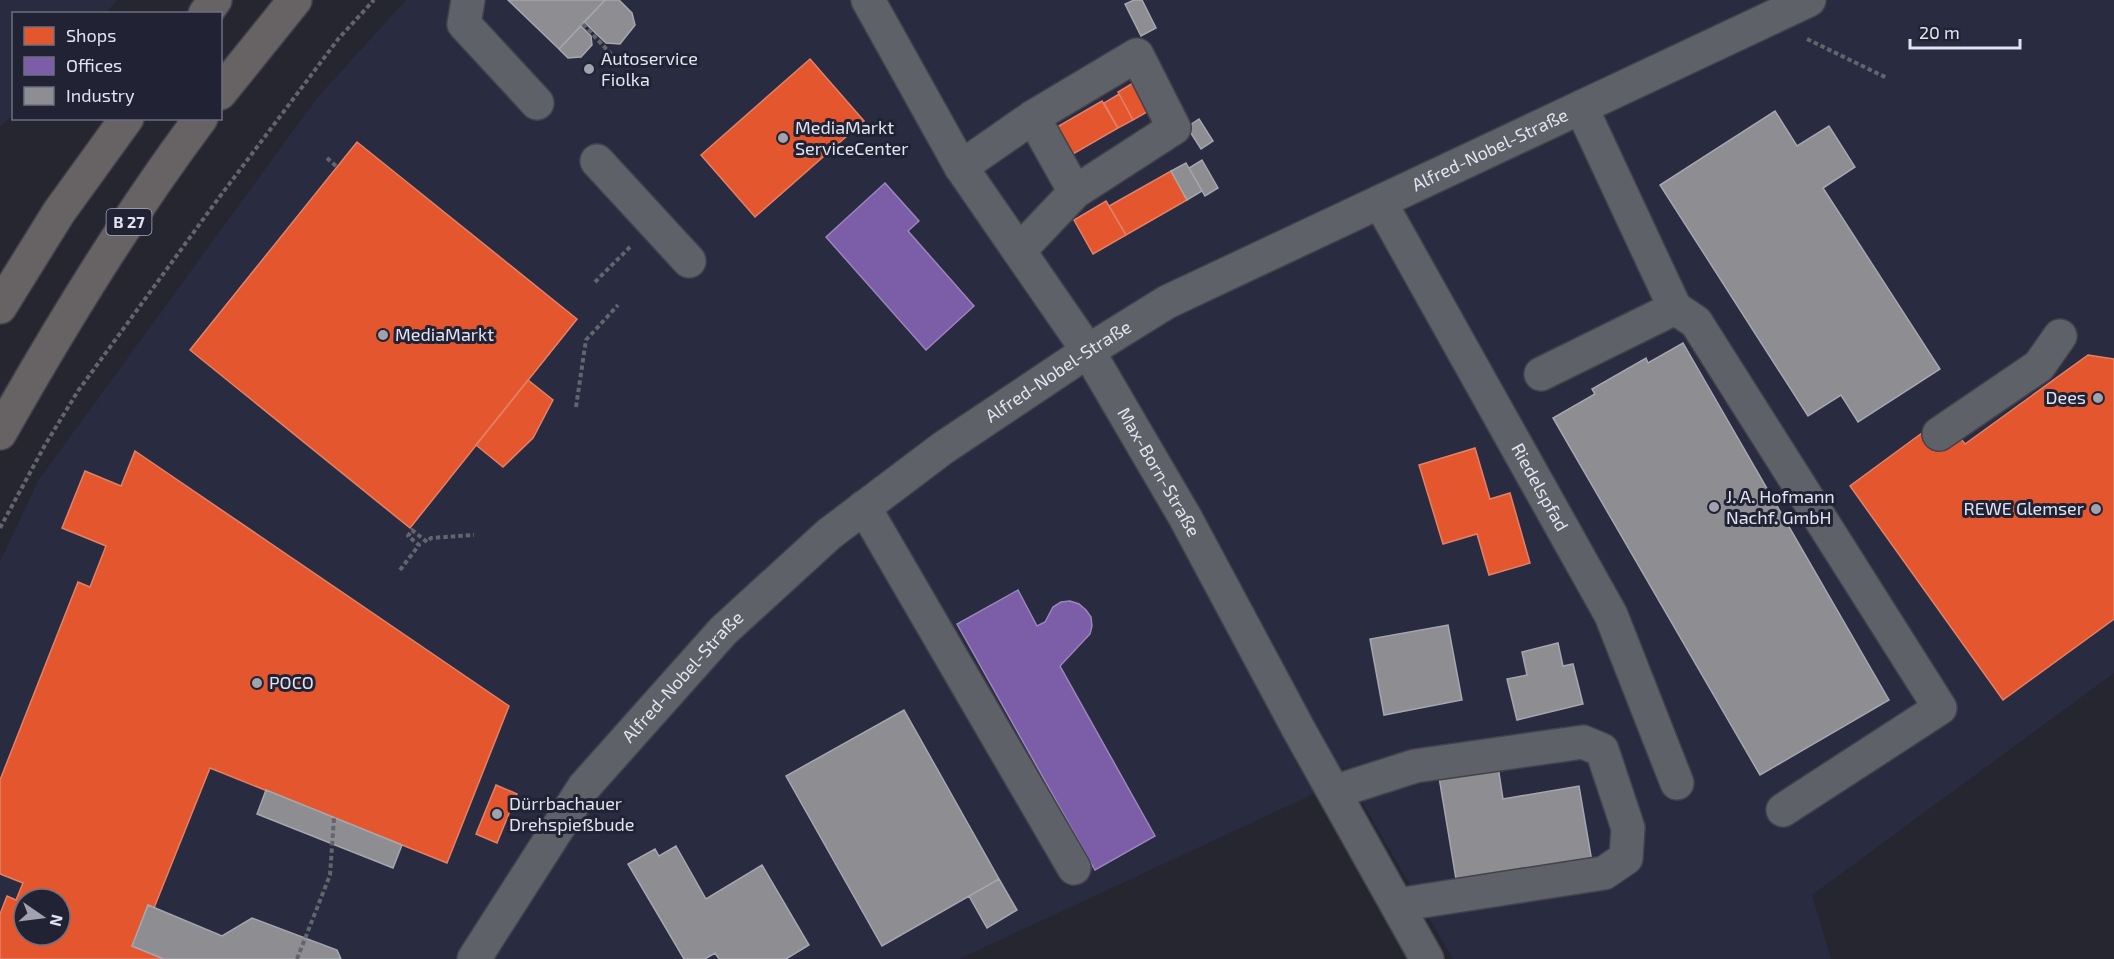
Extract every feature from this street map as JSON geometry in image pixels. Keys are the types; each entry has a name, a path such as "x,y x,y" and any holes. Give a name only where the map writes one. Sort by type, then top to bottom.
{"highway":[{"path":"222,91 295,0"},
{"path":"0,307 58,212 126,120"},
{"name":"B 27","path":"0,433 60,327 167,163 199,120"}],"street":[{"path":"468,0 464,24 537,103"},
{"name":"Max-Born-Straße","path":"868,0 961,167 1088,351 1185,517 1427,959"},
{"name":"Alfred-Nobel-Straße","path":"474,959 584,787 723,631 829,534 943,448 1088,351 1167,302 1809,0"},
{"path":"961,167 1033,117 1137,55 1174,128 1075,192 1019,251"},
{"path":"1581,107 1675,308 1696,322 1940,708 1783,810"},
{"path":"1033,117 1075,192"},
{"path":"597,161 689,261"},
{"name":"Riedelspfad","path":"1380,202 1611,615 1677,783"},
{"path":"1541,374 1675,308"},
{"path":"1939,434 2039,366 2060,336"},
{"path":"864,507 1074,868"},
{"path":"1334,792 1415,766 1583,742 1602,750 1628,828 1626,858 1604,873 1397,906"}],"path":[{"path":"0,528 45,445 78,391 325,56 374,0"},
{"path":"1767,20 1887,78"},
{"path":"582,24 623,67"},
{"path":"327,158 336,167"},
{"path":"595,282 633,243"},
{"path":"576,407 586,340 618,306"},
{"path":"400,570 419,545 408,536 412,530 427,542 430,538 474,535"},
{"path":"297,959 330,875 334,818"}],"shaded area":[{"path":"0,0 117,0 107,12 12,12 12,116 0,127"},
{"path":"406,0 2114,0 2114,673 1812,895 1831,959 1453,959 1348,778 959,959 0,959 0,562 38,481 317,98"}],"building: Shops":[{"name":"MediaMarkt ServiceCenter","path":"810,59 864,121 755,217 701,155"},
{"path":"1138,80 1154,108 1133,120 1118,92"},
{"path":"1119,94 1133,120 1118,128 1104,103"},
{"path":"1102,101 1118,128 1073,154 1057,127"},
{"name":"MediaMarkt","path":"357,142 577,319 410,528 190,350"},
{"path":"1171,171 1187,200 1126,235 1109,206"},
{"path":"1106,201 1126,235 1093,254 1074,220"},
{"path":"2088,355 2114,359 2114,619 2003,700 1850,486 1922,433 1934,451 1958,435 1965,444"},
{"path":"528,380 553,400 533,438 503,467 476,445"},
{"path":"1475,448 1490,499 1510,493 1530,563 1489,575 1477,534 1443,544 1419,465"},
{"name":"POCO","path":"135,451 509,706 447,863 210,768 154,908 148,905 132,946 164,959 0,959 0,914 7,896 12,898 12,947 72,947 72,887 21,887 23,883 0,874 0,780 78,582 90,587 106,546 62,528 85,471 121,486"},
{"name":"Dürrbachauer Drehspießbude","path":"496,785 517,794 497,843 476,834"}],"building: Offices":[{"path":"885,183 919,221 908,231 974,306 926,350 826,237"},
{"path":"1018,590 1037,626 1045,622 1053,607 1061,602 1070,601 1079,604 1091,617 1090,634 1060,666 1155,836 1095,870 957,624"}],"building: Industry":[{"path":"508,0 605,0 559,49"},
{"path":"605,0 619,0 632,13 635,25 620,44 606,43 584,22"},
{"path":"1134,0 1142,0 1156,28 1141,36 1125,4"},
{"path":"581,26 591,36 592,45 581,57 568,58 559,49"},
{"path":"1775,111 1797,146 1829,126 1855,167 1823,188 1940,369 1858,422 1841,395 1808,416 1660,185"},
{"path":"1199,119 1213,141 1201,149 1187,127"},
{"path":"1202,160 1218,188 1205,196 1189,168"},
{"path":"1186,163 1202,191 1187,200 1171,171"},
{"path":"1683,343 1889,700 1760,775 1553,418 1595,394 1592,389 1646,358 1648,363"},
{"path":"1448,625 1462,700 1384,715 1370,639"},
{"path":"1558,643 1563,666 1573,664 1583,704 1517,720 1507,679 1527,675 1522,652"},
{"path":"904,710 999,879 882,946 786,776"},
{"path":"1497,760 1503,799 1579,786 1592,862 1457,885 1438,771"},
{"path":"266,790 402,845 393,868 257,814"},
{"path":"676,846 706,899 762,865 809,945 786,959 719,959 715,953 705,959 684,959 628,864 655,849 659,856"},
{"path":"999,879 1017,910 987,928 969,896"},
{"path":"148,905 222,936 252,918 337,950 341,959 164,959 132,946"}],"place":[{"name":"Autoservice Fiolka","path":"589,69"},
{"name":"MediaMarkt ServiceCenter","path":"783,138"},
{"name":"MediaMarkt","path":"383,335"},
{"name":"Dees","path":"2098,398"},
{"name":"J. A. Hofmann Nachf. GmbH","path":"1714,507"},
{"name":"REWE Glemser","path":"2096,509"},
{"name":"POCO","path":"257,683"},
{"name":"Dürrbachauer Drehspießbude","path":"497,814"}]}
